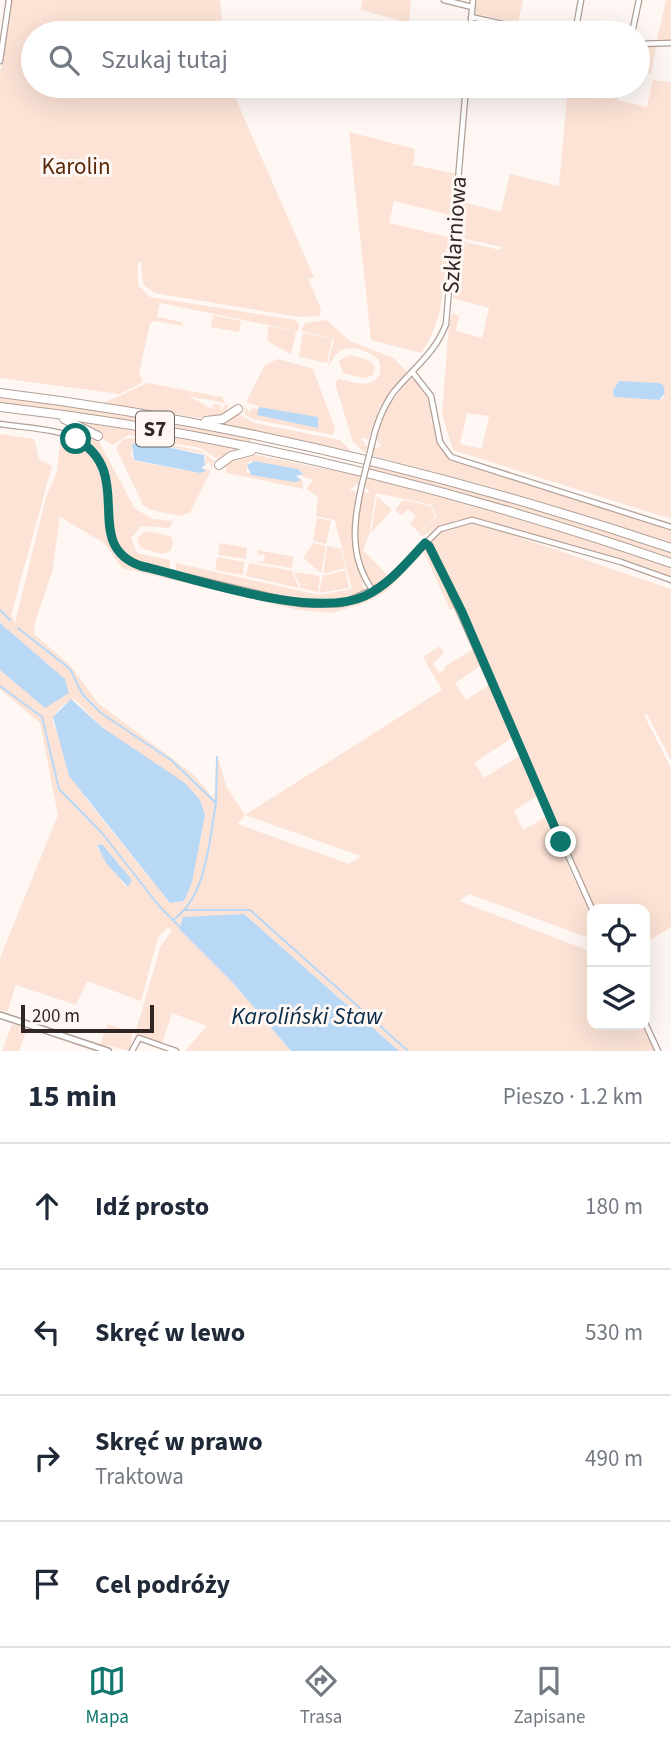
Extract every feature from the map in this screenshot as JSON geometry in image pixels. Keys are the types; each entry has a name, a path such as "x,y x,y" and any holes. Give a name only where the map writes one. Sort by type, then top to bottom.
{"highway":[{"name":"S7","path":"0,393 178,420 382,462 476,486 671,548"},
{"name":"S7","path":"0,407 174,432 278,453 469,499 671,563"},
{"path":"178,420 215,421 238,409"},
{"path":"30,410 73,422 98,436"},
{"path":"354,450 382,462"},
{"path":"219,465 244,451 278,453"}],"street":[{"path":"0,61 9,0"},
{"path":"443,0 472,7"},
{"path":"471,21 473,0"},
{"path":"577,21 581,0"},
{"path":"635,21 639,0"},
{"path":"471,17 489,21"},
{"path":"650,44 671,43"},
{"name":"Szklarniowa","path":"373,591 362,573 354,543 355,517 383,410 398,387 438,342 447,317 465,98"},
{"path":"413,373 431,396 440,442 451,457 671,527"},
{"path":"0,424 68,435 94,452 108,481 112,541 122,555 134,563 309,605 341,604 373,591 391,578 446,526 480,521 671,580"},
{"path":"425,543 431,548 462,612 590,904"},
{"path":"0,1015 108,1051"},
{"path":"648,1030 658,1051"},
{"path":"132,1051 139,1038 176,1051"}],"green space":[{"name":"Karolin","path":"11,0 220,0 222,21 21,21 21,98 235,98 314,277 308,279 321,309 320,316 300,317 154,293 143,284 141,262 138,262 138,285 150,297 295,320 299,324 298,331 160,303 157,317 182,322 183,326 155,321 150,323 139,373 143,382 120,394 0,378 0,74"},
{"path":"362,0 411,0 409,21 361,10"},
{"path":"475,0 523,0 518,21 476,14"},
{"path":"666,0 671,0 671,40 657,39"},
{"path":"650,47 656,47 651,74"},
{"path":"653,80 671,82 671,519 453,450 442,414 449,324 453,313 459,316 456,331 482,338 489,308 453,298 457,240 500,250 501,247 457,237 459,201 501,212 510,174 559,186 567,98 617,100 647,107","holes":["619,381 663,385 664,397 659,400 614,397 613,390","467,413 489,416 482,449 460,444"]},
{"path":"349,132 415,149 413,165 457,174 454,216 394,201 389,223 452,238 449,267 445,266 439,311 432,333 421,353 371,340"},
{"path":"213,315 241,321 239,332 211,327"},
{"path":"326,320 350,341 394,358 407,372 380,406 368,439 361,438 367,447 365,453 353,442 335,383 339,379 362,384 372,382 380,374 380,363 367,352 349,348 337,353 328,365 334,339 301,331 305,323"},
{"path":"269,326 296,331 291,354 267,341"},
{"path":"303,333 332,339 327,363 299,357"},
{"path":"350,355 371,361 375,367 373,375 364,378 343,373 339,361"},
{"path":"278,359 313,369 335,429 333,435 253,419 245,415 244,406 250,412 252,408 259,409 257,413 261,407 246,402 265,365"},
{"path":"410,379 415,379 426,391 433,418 430,422 434,424 438,444 451,460 671,530 671,545 490,487 371,455 373,449 381,446 375,437 385,410"},
{"path":"147,383 222,397 225,403 188,396 212,409 213,404 220,405 221,411 225,405 229,405 224,416 206,419 104,403"},
{"path":"0,396 121,413 252,437 251,444 0,403"},
{"path":"238,414 255,423 340,440 351,451 217,423"},
{"path":"76,421 241,449 219,460 200,448 129,435 112,445"},
{"path":"77,426 97,438 135,509 153,519 173,521 169,528 141,526 131,538 137,553 170,560 170,569 143,564 125,554 115,541 109,486 104,467 93,450 73,435"},
{"path":"0,434 34,439 39,460 52,466 11,615 15,623 46,497 57,472 60,443 69,445 72,439 90,453 100,469 111,541 120,556 138,567 222,590 287,603 344,604 367,597 383,587 423,548 429,548 456,607 450,610 424,552 387,591 365,603 332,613 299,610 122,568 104,543 60,517 52,572 35,622 34,634 70,665 98,703 195,776 214,799 217,754 226,786 245,815 442,690 423,657 440,646 444,652 433,664 439,673 445,670 444,667 474,649 482,665 455,683 466,700 491,684 512,738 474,763 484,778 520,756 537,796 514,811 523,830 546,817 587,907 587,937 469,894 459,901 587,950 587,1030 645,1030 655,1051 399,1051 244,914 181,919 179,929 234,984 291,1051 185,1051 207,1026 172,1013 162,1044 135,1034 160,948 172,930 168,927 158,938 141,1001 87,981 76,1005 16,985 7,1012 0,1010 0,958 58,815 40,723 0,689 0,670 45,707 69,692 65,679 0,623","holes":["74,699 103,728 184,901 170,903 86,799 53,719 57,711","245,815 361,856 349,864 237,824","102,844 132,880 126,887 97,848"]},
{"path":"135,438 201,451 214,461 212,468 208,461 205,466 206,457 201,453 139,441 132,445 131,456 136,461 200,473 205,469 211,470 190,513 180,516 151,510 143,505 116,448 124,439"},
{"path":"252,454 360,476 358,484 349,490 356,491 351,542 365,592 331,603 301,602 176,571 176,563 319,595 352,589 335,520 316,516 318,497 307,489 313,480 302,476 300,470 250,461 247,473 295,482 301,478 304,489 227,473 225,466 228,460"},
{"path":"369,463 524,504 671,552 671,559 368,470"},
{"path":"366,477 574,534 671,566 671,578 482,519 456,520 422,536 419,535 436,517 432,505 376,493 369,535 363,550 386,574 384,582 374,587 361,567 357,544 361,496 364,492 370,493 364,485"},
{"path":"377,496 392,510 371,533"},
{"path":"403,500 431,506 435,517 420,533 410,524 416,516 408,509 401,515 395,510"},
{"path":"317,518 331,521 326,544 313,541"},
{"path":"474,522 671,589 671,760 647,714 644,715 671,768 671,927 650,940 650,904 593,904 460,599 432,544 432,539 448,528"},
{"path":"146,531 170,536 173,542 171,550 163,554 141,548 137,538"},
{"path":"220,543 247,548 246,559 218,555"},
{"path":"313,543 326,546 321,573 303,558"},
{"path":"327,546 341,549 346,568 323,574"},
{"path":"258,550 294,557 292,568 255,562 264,561 265,555 258,554"},
{"path":"217,557 244,562 243,575 215,570"},
{"path":"249,563 292,571 299,588 246,576"},
{"path":"346,570 349,588 319,593 323,576"},
{"path":"294,572 320,576 318,592 301,588"},
{"path":"12,1024 27,1029 19,1051 2,1051"},
{"path":"108,1024 132,1033 131,1051 100,1044"}],"water":[{"path":"619,381 658,383 663,385 665,393 659,400 614,397 613,390"},
{"path":"259,407 318,417 318,428 257,415"},
{"path":"139,441 204,455 205,466 201,467 206,471 200,473 134,460 132,445"},
{"path":"254,461 298,469 303,474 296,476 301,480 295,482 251,475 247,465"},
{"path":"0,623 65,679 69,693 45,708 0,670"},
{"path":"71,699 103,728 185,783 200,800 205,815 192,882 184,901 170,903 69,776 53,717"},
{"path":"102,844 132,880 128,887 106,863 97,845"},
{"name":"Karoliński Staw","path":"244,914 399,1051 291,1051 234,984 179,929 183,917"}],"waterway":[{"path":"0,610 10,620"},
{"path":"18,628 70,669 83,695 101,713 171,760 216,803 200,882 184,910 173,920"},
{"path":"0,686 42,717 59,789 102,833 160,907 180,927"},
{"path":"216,802 217,757"},
{"path":"185,910 250,910 408,1051"}],"route":[{"path":"76,439 94,452 106,472 110,531 114,546 126,559 141,566 316,606 341,604 365,596 391,578 425,543 429,546 462,612 561,842"}]}
